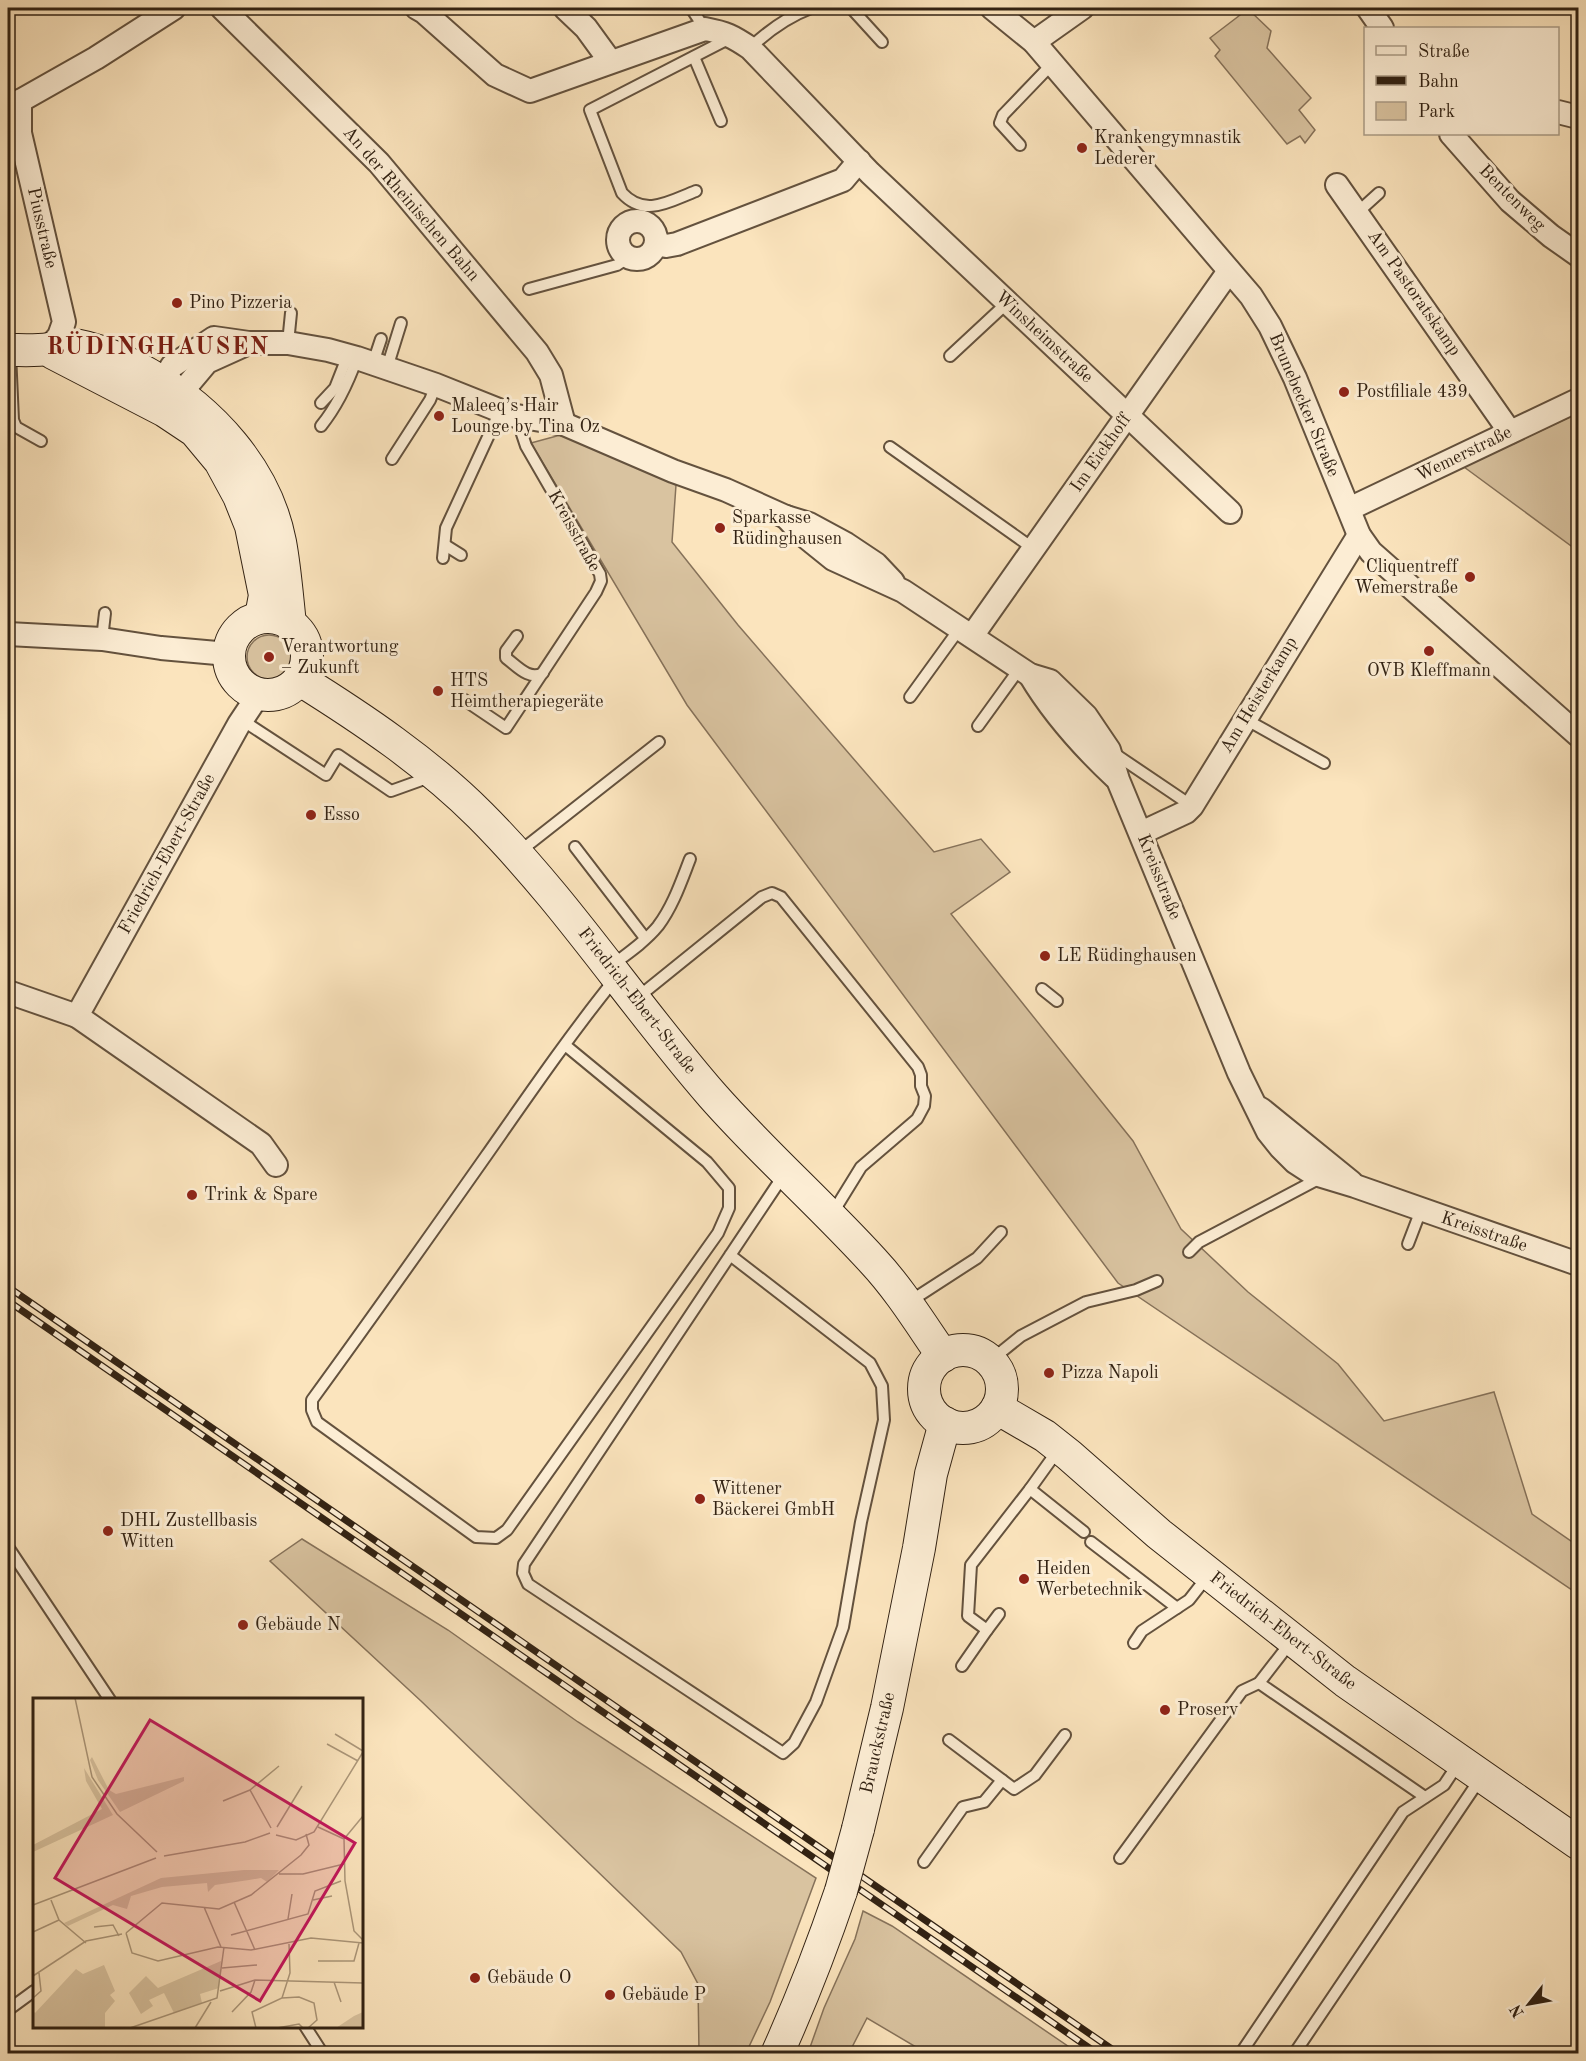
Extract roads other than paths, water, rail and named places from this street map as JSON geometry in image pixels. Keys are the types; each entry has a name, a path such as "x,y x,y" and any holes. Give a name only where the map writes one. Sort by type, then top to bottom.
{"street":[{"name":"Piusstraße","path":"47,350 59,336 64,322 14,100 96,57 174,8"},
{"name":"An der Rheinischen Bahn","path":"222,8 379,163 537,352 551,375 564,424"},
{"path":"417,8 495,75 530,91 705,29 728,33 741,42"},
{"path":"565,8 586,28 610,61"},
{"name":"Brunebecker Straße","path":"992,8 1034,42 1251,296 1270,326 1295,378 1359,535 1371,552 1578,735"},
{"path":"1034,42 1082,8"},
{"path":"1368,8 1381,27"},
{"name":"Winsheimstraße","path":"741,42 859,162 1230,512"},
{"path":"1559,112 1578,117"},
{"name":"Bentenweg","path":"1454,135 1510,201 1551,236 1578,255"},
{"path":"656,243 666,246 677,244 843,180 859,162"},
{"name":"Am Pastoratskamp","path":"1337,184 1510,432"},
{"path":"638,221 651,228 656,243 653,250 643,258 629,257 623,253 618,242 622,229 629,223 638,221"},
{"name":"Im Eickhoff","path":"966,632 1034,549 1229,271"},
{"name":"Kreisstraße","path":"164,397 172,366 214,338 249,343 288,344 366,361 508,413 564,424 786,517 802,534 833,559 903,591 1025,671 1050,681 1086,716 1109,750 1118,780 1239,1073 1268,1132 1295,1162 1327,1172 1355,1186 1421,1210 1578,1264"},
{"path":"9,350 47,350 71,345 130,364 164,397 224,433 249,466 260,486 270,507 280,541 276,621"},
{"path":"47,350 97,382 164,397"},
{"name":"Wemerstraße","path":"1349,509 1578,400"},
{"name":"Am Heisterkamp","path":"1141,833 1186,812 1191,806 1359,535"},
{"path":"276,621 302,638 307,656 305,668 291,687 250,707 248,690 233,675 228,654 231,641 238,630 249,622 276,621"},
{"path":"8,634 102,639 161,648 228,654"},
{"name":"Kreisstraße","path":"1025,671 1100,763 1118,780"},
{"name":"Friedrich-Ebert-Straße","path":"299,679 377,730 436,774 481,816 517,854 587,937 663,1038 714,1097 785,1173 873,1261 908,1303 943,1356"},
{"name":"Friedrich-Ebert-Straße","path":"77,1016 250,707"},
{"path":"8,992 77,1016 261,1144 276,1165"},
{"path":"964,1350 980,1354 990,1361 998,1373 1001,1384 997,1408 981,1423 972,1427 945,1423 932,1411 925,1394 926,1376 930,1367 943,1356 964,1350"},
{"name":"Friedrich-Ebert-Straße","path":"997,1408 1060,1448 1159,1534 1345,1681 1578,1843"},
{"name":"Brauckstraße","path":"777,2054 810,1976 841,1891 858,1829 915,1571 931,1474 945,1423"}],"lane":[{"path":"691,8 705,29"},
{"path":"696,191 656,206 644,207 630,202 622,193 590,110 694,57 741,42 811,8"},
{"path":"851,8 882,42"},
{"path":"694,57 721,121"},
{"path":"1020,144 1000,123 1003,115 1052,64"},
{"path":"1358,212 1379,193"},
{"path":"529,289 617,265 629,257"},
{"path":"950,356 1007,303"},
{"path":"288,344 291,313"},
{"path":"321,403 366,361 401,323"},
{"path":"321,426 381,339"},
{"path":"9,350 13,420 16,427 41,441"},
{"path":"392,459 430,400 436,385"},
{"path":"443,558 446,528 508,413"},
{"name":"Kreisstraße","path":"463,699 506,728 599,586 600,574 508,413"},
{"path":"890,447 1034,549"},
{"path":"445,544 461,555"},
{"path":"102,639 105,613"},
{"path":"910,697 966,632"},
{"path":"517,636 506,651 506,658 530,675 543,673"},
{"path":"978,726 1025,671"},
{"path":"250,707 326,775 338,755 391,792 436,774"},
{"path":"1245,719 1324,764"},
{"path":"517,854 659,742"},
{"path":"1109,750 1191,806"},
{"path":"575,847 645,938"},
{"path":"564,1045 707,1162 729,1188 729,1208 718,1233 507,1530 496,1538 476,1537 316,1422 312,1400 564,1045 620,981 645,938 657,927 674,898 690,859"},
{"path":"620,981 762,897 772,893 781,897 918,1067 925,1096 924,1106 917,1119 861,1167 830,1217"},
{"path":"1042,989 1058,1001"},
{"path":"1189,1252 1199,1242 1327,1172"},
{"path":"730,1255 870,1363 882,1386 884,1420 861,1522 843,1627 816,1702 794,1743 783,1753 528,1584 524,1564 730,1255 785,1173"},
{"path":"1408,1244 1421,1210"},
{"path":"908,1303 977,1258 1001,1232"},
{"path":"990,1361 1021,1335 1086,1302 1136,1290 1157,1281"},
{"path":"987,1630 968,1616 971,1565 1060,1448"},
{"path":"1030,1489 1084,1532"},
{"path":"1091,1542 1177,1608"},
{"path":"8,1546 109,1698"},
{"path":"1134,1643 1142,1631 1189,1600 1209,1574"},
{"path":"962,1666 999,1614"},
{"path":"1120,1858 1242,1691 1259,1683 1292,1640"},
{"path":"1259,1683 1425,1797"},
{"path":"949,1740 1014,1789 1035,1775 1065,1735"},
{"path":"1242,2050 1403,1812 1471,1769"},
{"path":"1294,2054 1471,1769"},
{"path":"924,1862 963,1807 984,1802 1002,1780"},
{"path":"8,2010 33,1992"},
{"path":"306,2028 323,2054"}],"railway":[{"path":"8,1287 1119,2054"},
{"path":"8,1301 1098,2054"}],"place":[{"name":"Krankengymnastik Lederer","path":"1082,148"},
{"name":"Pino Pizzeria","path":"177,303"},
{"name":"Postfiliale 439","path":"1344,392"},
{"name":"Maleeq’s Hair Lounge by Tina Oz","path":"439,416"},
{"name":"Sparkasse Rüdinghausen","path":"720,528"},
{"name":"Cliquentreff Wemerstraße","path":"1470,577"},
{"name":"OVB Kleffmann","path":"1429,651"},
{"name":"Verantwortung – Zukunft","path":"269,657"},
{"name":"HTS Heimtherapiegeräte","path":"438,691"},
{"name":"Esso","path":"311,815"},
{"name":"LE Rüdinghausen","path":"1045,956"},
{"name":"Trink & Spare","path":"192,1195"},
{"name":"Pizza Napoli","path":"1049,1373"},
{"name":"Wittener Bäckerei GmbH","path":"700,1499"},
{"name":"DHL Zustellbasis Witten","path":"108,1531"},
{"name":"Heiden Werbetechnik","path":"1024,1579"},
{"name":"Gebäude N","path":"243,1625"},
{"name":"Proserv","path":"1165,1710"},
{"name":"Gebäude O","path":"475,1978"},
{"name":"Gebäude P","path":"610,1995"}],"district":[{"name":"RÜDINGHAUSEN","path":"158,348"}]}
